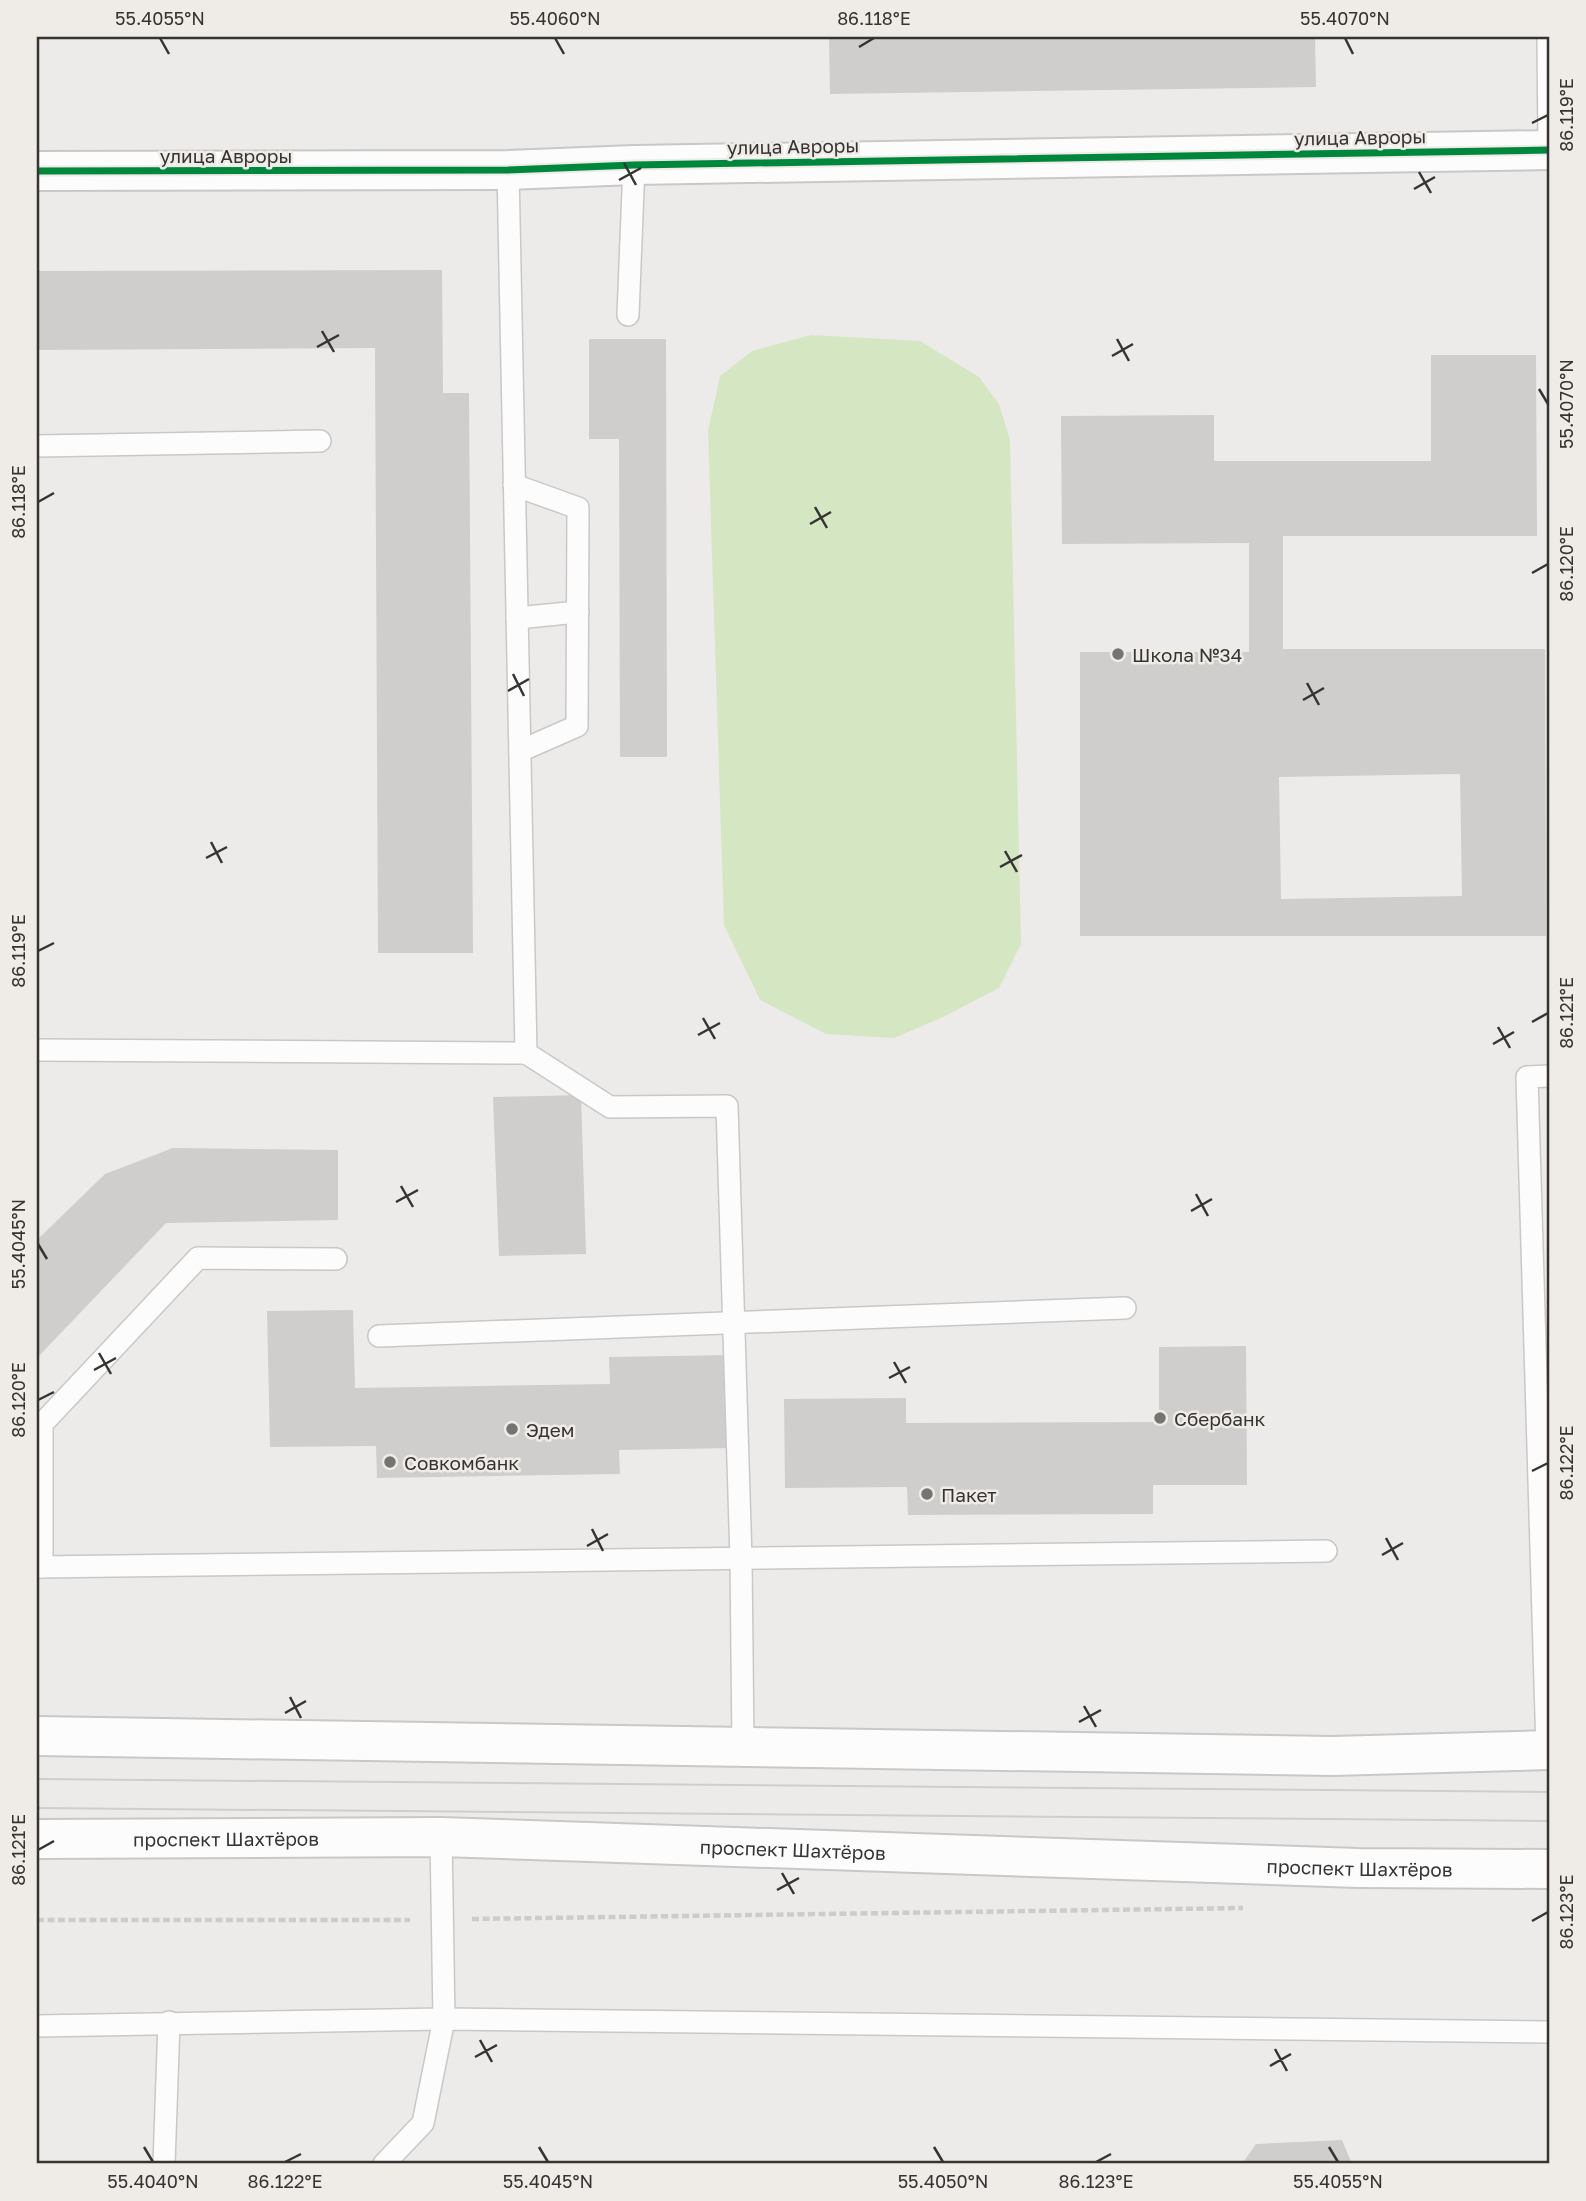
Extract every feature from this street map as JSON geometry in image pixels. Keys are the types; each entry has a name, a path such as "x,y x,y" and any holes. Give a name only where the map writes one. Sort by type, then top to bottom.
{"main road":[{"name":"улица Авроры","path":"37,171 508,170 634,165 1549,150"},
{"path":"37,1736 1332,1756 1548,1750"},
{"name":"проспект Шахтёров","path":"37,1839 442,1837 1358,1868 1549,1869"}],"lane":[{"path":"1548,37 1549,150"},
{"path":"628,314 634,165"},
{"path":"508,170 526,1053"},
{"path":"37,446 320,441"},
{"path":"514,485 578,508 577,726 520,751"},
{"path":"517,618 578,612"},
{"path":"37,1050 526,1053 610,1107 727,1106 741,1559 743,1747"},
{"path":"1548,1750 1545,1574 1527,1077 1549,1076"},
{"path":"336,1259 198,1258 42,1424 40,1567 1326,1551"},
{"path":"379,1336 1125,1308"},
{"path":"384,2164 422,2123 444,2019 442,1837"},
{"path":"37,2026 444,2019 1549,2032"},
{"path":"164,2164 169,2022"}],"path":[{"path":"37,1920 443,1920 1245,1908"}],"green space":[{"path":"811,335 920,341 979,377 999,404 1010,440 1021,944 999,988 943,1017 894,1038 826,1034 760,1000 724,925 708,431 720,376 752,351"}],"building":[{"path":"829,37 1315,37 1316,87 830,94"},
{"path":"442,270 443,393 469,393 473,953 378,953 375,348 37,350 37,271"},
{"path":"589,339 666,339 667,757 620,757 619,439 589,439"},
{"path":"1431,355 1536,355 1537,536 1283,536 1283,649 1545,649 1546,936 1080,936 1080,652 1249,652 1249,543 1062,544 1061,416 1214,415 1214,461 1431,461","holes":["1460,774 1462,896 1281,899 1279,777"]},
{"path":"581,1095 586,1254 499,1256 493,1097"},
{"path":"173,1148 338,1150 338,1220 166,1223 37,1358 37,1240 105,1174"},
{"path":"353,1310 355,1388 610,1384 609,1357 731,1355 732,1448 619,1450 620,1474 377,1478 376,1446 270,1447 267,1311"},
{"path":"1246,1346 1247,1485 1153,1485 1153,1514 908,1515 907,1487 785,1488 784,1399 906,1398 906,1423 1159,1422 1159,1347"},
{"path":"1342,2140 1352,2164 1242,2164 1256,2144"}],"tram line":[{"path":"37,1779 1549,1792"},
{"path":"37,1808 1549,1821"}],"cycle path":[{"path":"37,171 508,170 634,165 1549,150"}],"place":[{"name":"Школа №34","path":"1118,654"},
{"name":"Сбербанк","path":"1160,1418"},
{"name":"Эдем","path":"512,1429"},
{"name":"Совкомбанк","path":"390,1462"},
{"name":"Пакет","path":"927,1494"}]}
